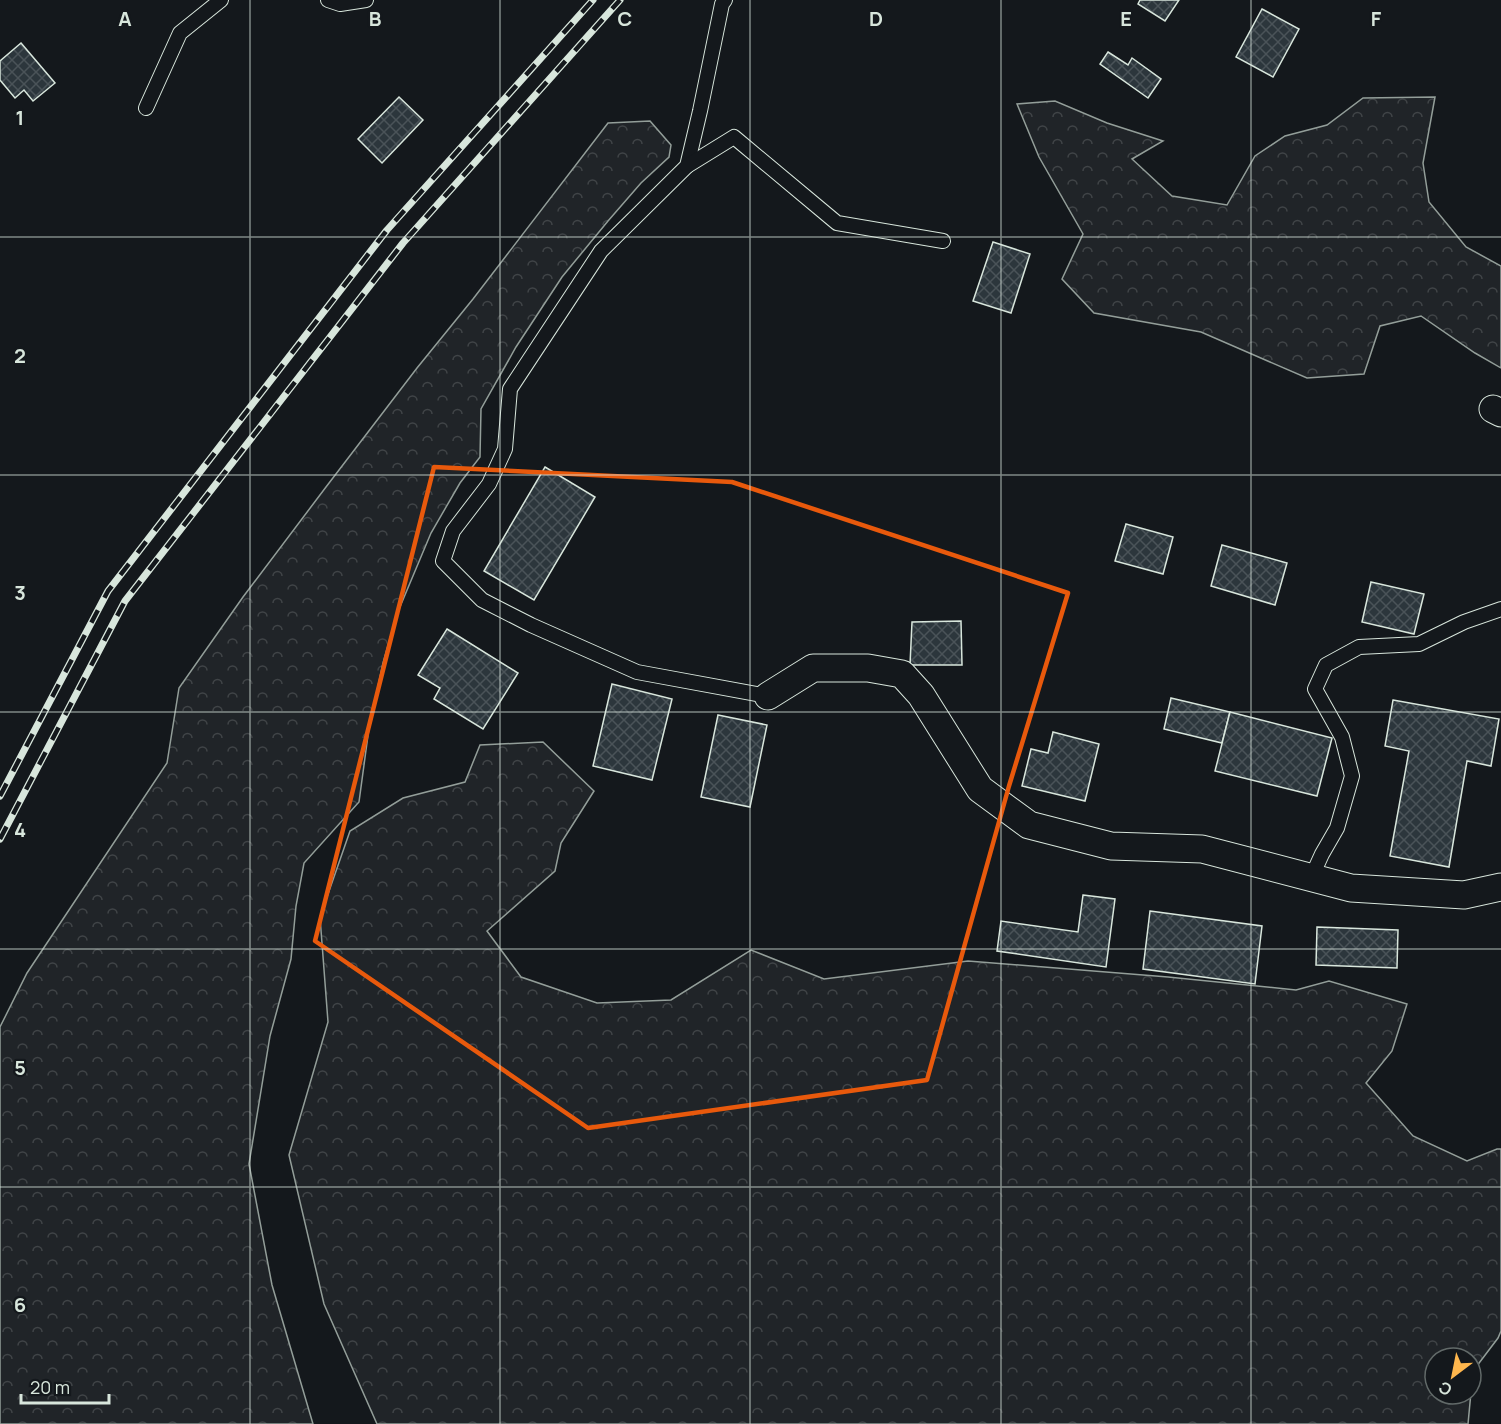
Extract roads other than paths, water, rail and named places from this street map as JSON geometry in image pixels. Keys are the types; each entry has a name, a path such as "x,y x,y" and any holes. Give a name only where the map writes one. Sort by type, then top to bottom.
{"street":[{"path":"768,696 813,668 868,668 902,674 921,695 980,789 1029,825 1111,846 1202,849 1351,888 1464,895 1501,887"}],"lane":[{"path":"146,108 180,33 221,0"},
{"path":"328,0 340,4 366,0"},
{"path":"687,166 722,4 725,0"},
{"path":"768,696 637,672 531,625 482,600 443,561 453,531 489,484 506,449 510,389 601,251 687,166 734,137 837,223 943,241"},
{"path":"1311,878 1337,828 1352,776 1342,737 1315,689 1326,665 1359,647 1419,644 1464,622 1501,609"}],"railway":[{"path":"0,796 108,591 387,230 593,0"},
{"path":"0,839 125,601 403,243 620,0"}]}
